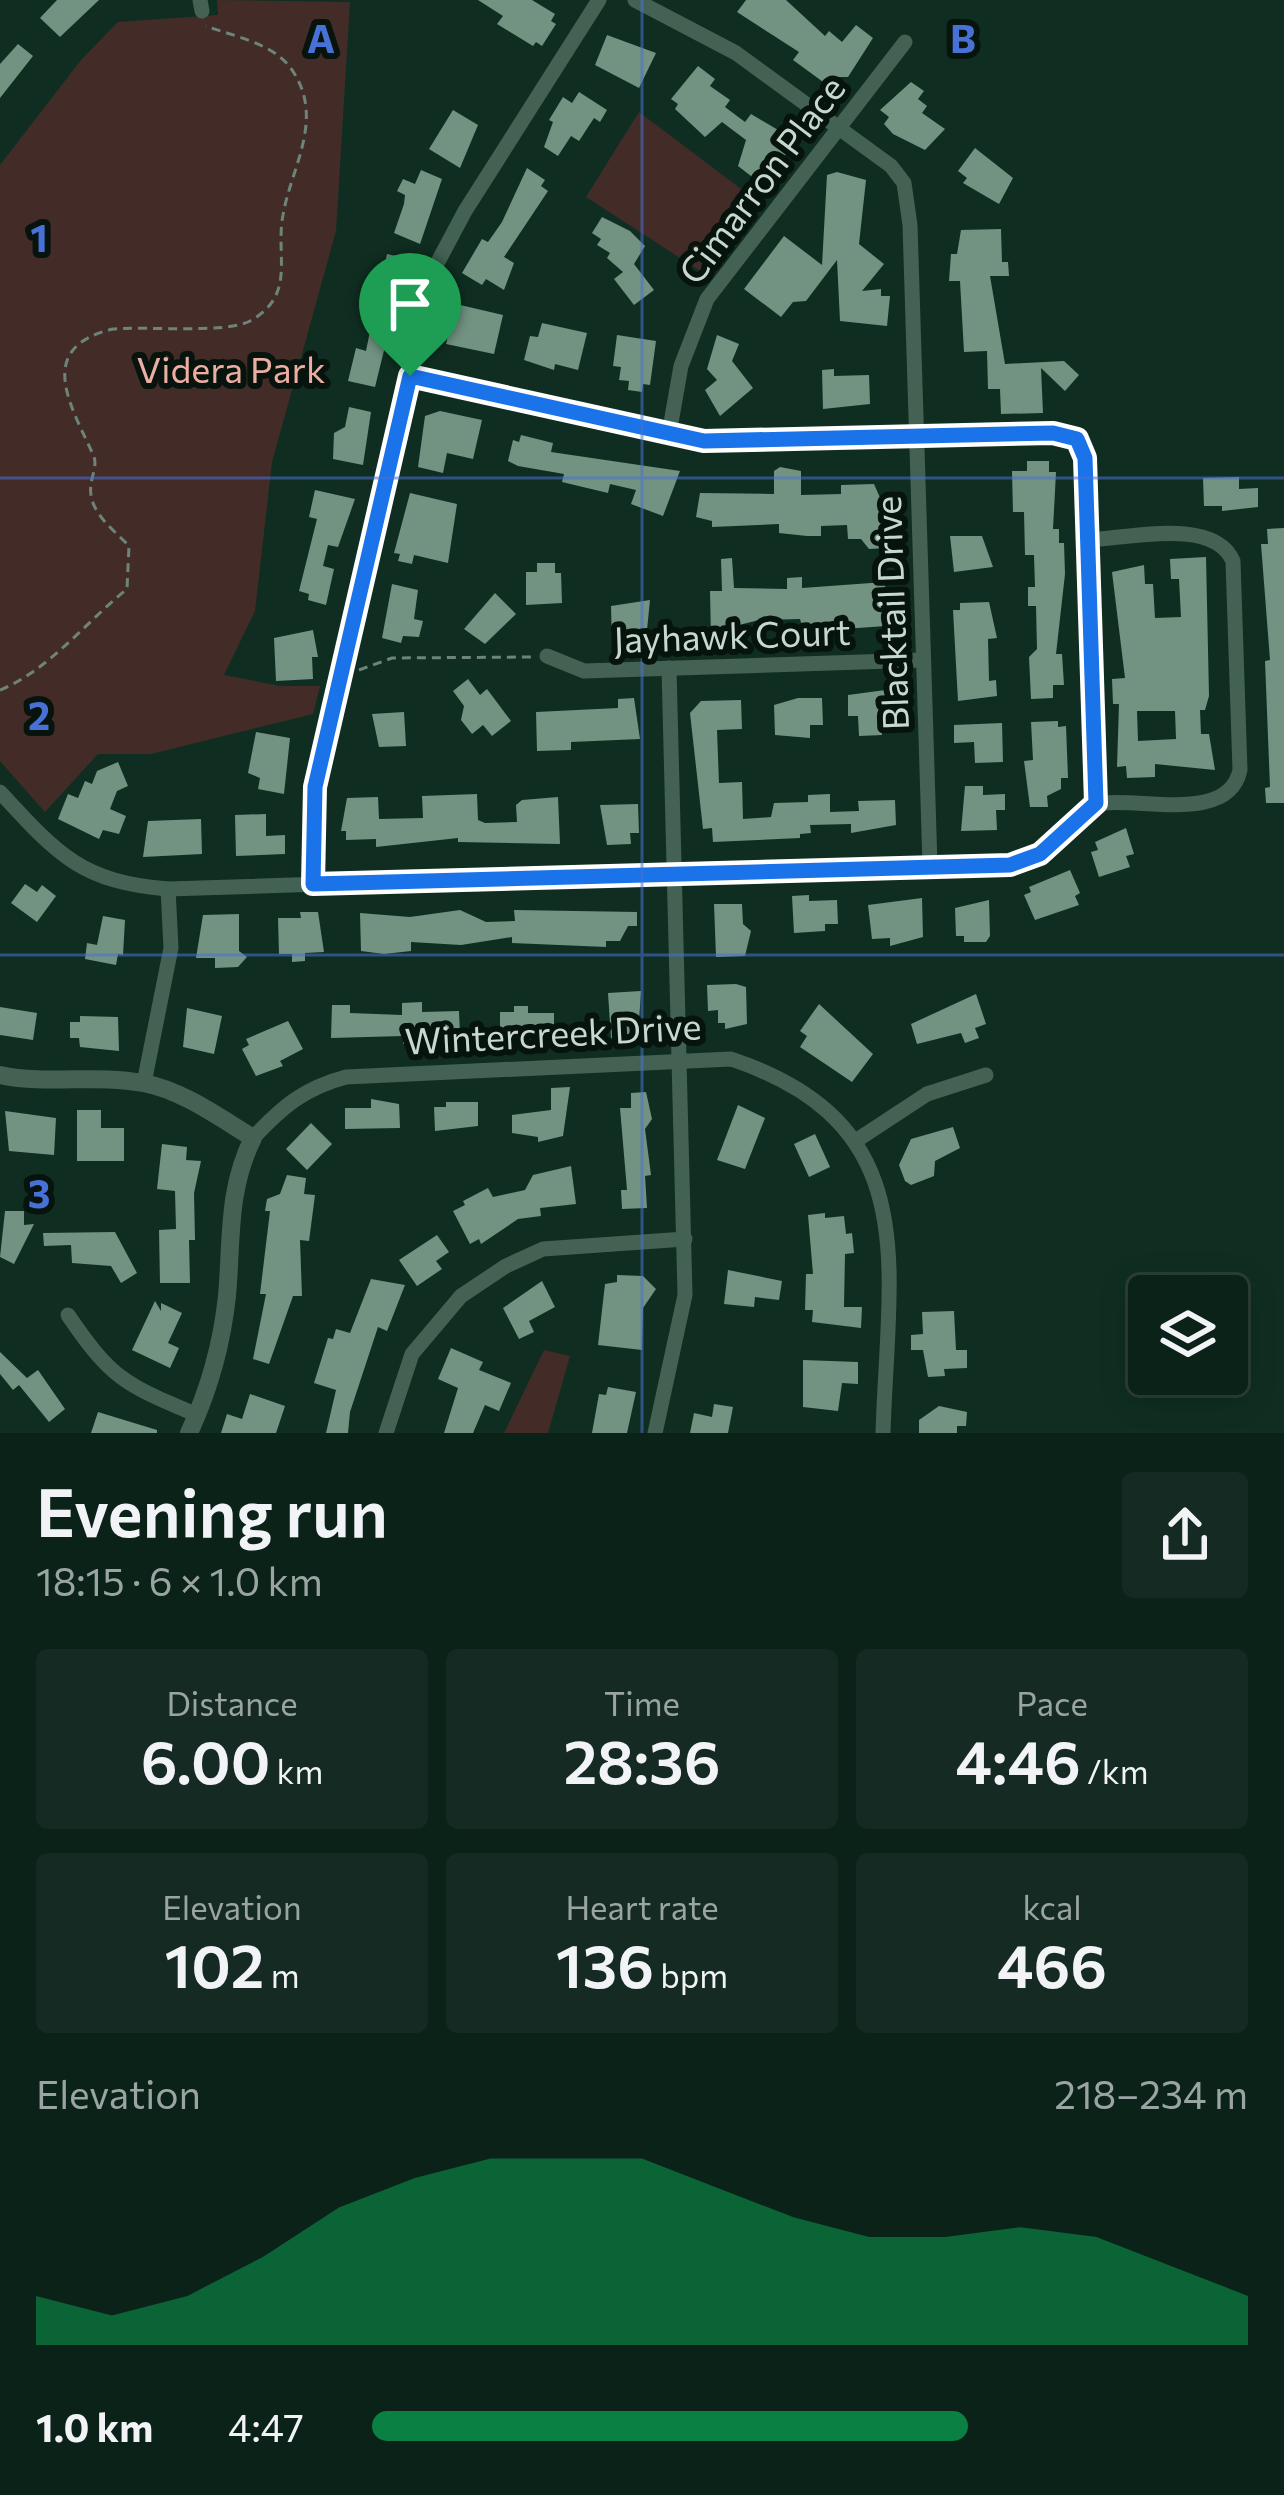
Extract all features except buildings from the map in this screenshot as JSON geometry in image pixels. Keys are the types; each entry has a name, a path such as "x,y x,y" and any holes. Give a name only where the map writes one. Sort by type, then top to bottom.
{"street":[{"path":"313,884 313,802 441,251 599,0"},
{"name":"Blacktail Drive","path":"635,0 736,53 839,127 891,166 909,201 931,866"},
{"name":"Cimarron Place","path":"669,434 681,367 707,299 905,42"},
{"path":"410,376 669,434 731,443 1053,433 1077,439 1085,458 1096,803"},
{"path":"0,792 72,865 124,885 168,889 1028,861 1096,803 1213,802 1233,790 1240,770 1233,561 1228,549 1218,539 1197,535 1089,540"},
{"name":"Jayhawk Court","path":"547,656 584,671 923,660"},
{"path":"655,1433 682,1318 685,1239 669,668"},
{"path":"144,1083 171,948 168,889"},
{"name":"Wintercreek Drive","path":"193,1424 222,1330 228,1228 238,1168 254,1138 285,1103 312,1085 346,1076 731,1059 768,1072 827,1107 857,1140 881,1190 886,1227 883,1433"},
{"path":"0,1075 33,1082 144,1083 196,1104 254,1138"},
{"path":"857,1140 927,1094 986,1075"},
{"path":"386,1433 412,1354 461,1296 506,1266 543,1250 685,1239"},
{"path":"68,1315 102,1366 193,1424"}],"path":[{"path":"0,690 34,676 72,634 127,590 129,546 94,509 90,490 96,461 64,396 64,374 76,348 95,333 113,328 245,324 272,306 286,272 282,218 305,146 305,108 294,72 271,50 203,24 201,5"},
{"path":"341,667 360,670 392,658 547,656"}],"green space":[{"name":"Videra Park","path":"217,0 350,2 336,231 272,462 255,611 224,675 280,686 320,686 313,714 151,754 98,754 45,812 0,761 0,165 81,60 118,22 218,15"},
{"path":"639,112 761,204 708,276 586,197"},
{"path":"544,1350 570,1356 548,1433 504,1433"}],"route":[{"path":"410,376 704,441 1053,433 1077,439 1085,458 1096,803 1040,854 1010,865 313,884 315,787 410,376"}]}
